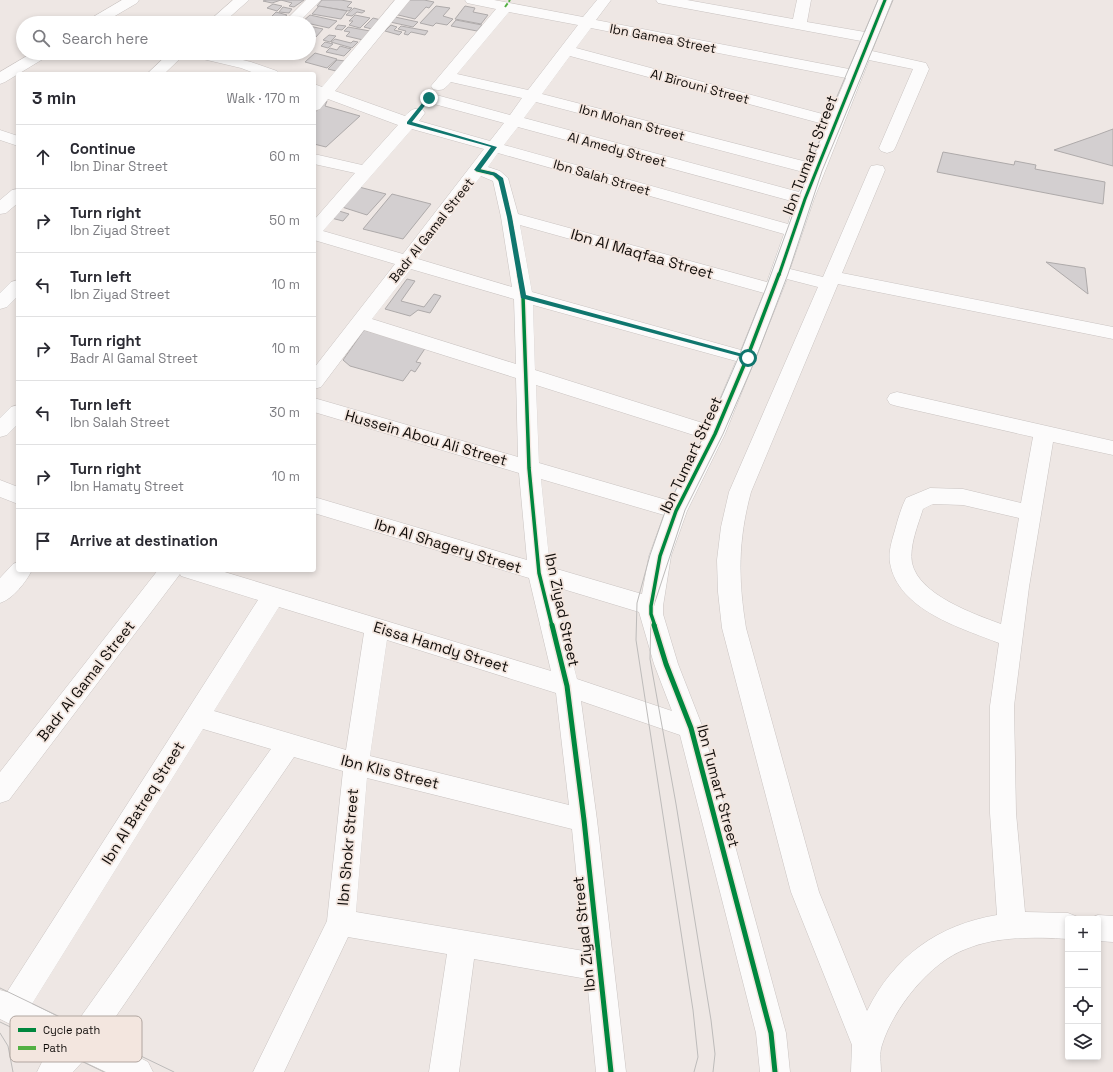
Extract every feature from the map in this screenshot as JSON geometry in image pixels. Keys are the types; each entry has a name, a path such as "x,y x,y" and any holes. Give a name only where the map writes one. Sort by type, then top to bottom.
{"street":[{"path":"105,16 132,0"},
{"path":"223,16 242,0"},
{"path":"297,16 314,0"},
{"path":"316,101 320,91 403,0"},
{"name":"Ibn Gamea Street","path":"472,0 854,75"},
{"name":"Badr Al Gamal Street","path":"316,379 477,170 586,22 604,0"},
{"path":"663,0 738,7 867,46 921,66 887,148"},
{"path":"798,24 804,0"},
{"name":"Ibn Tumart Street","path":"775,1072 771,1032 691,728 666,664 651,614 651,606 660,556 676,511 715,434 748,358 777,281 805,199 885,0"},
{"path":"316,231 409,123 505,6"},
{"name":"Al Birouni Street","path":"566,50 835,122"},
{"path":"10,75 32,60"},
{"path":"157,72 172,60"},
{"path":"215,60 241,69 260,72"},
{"path":"241,69 251,60"},
{"name":"Ibn Mohan Street","path":"447,76 532,96 817,170"},
{"name":"Ibn Salah Street","path":"320,91 409,123 794,231"},
{"name":"Al Amedy Street","path":"429,98 805,199"},
{"path":"0,135 16,140"},
{"path":"316,159 366,171"},
{"name":"Ibn Ziyad Street","path":"477,170 494,174 500,178 510,217 523,296 529,468 539,573 567,686 584,820 611,1072"},
{"path":"867,1045 805,892 734,628 728,596 727,565 728,540 733,515 740,492 878,170"},
{"path":"0,210 16,196"},
{"name":"Ibn Al Maqfaa Street","path":"510,217 777,281 830,281 1113,333"},
{"path":"316,234 523,296 748,358"},
{"path":"360,322 715,434"},
{"path":"897,399 1113,448"},
{"name":"Hussein Abou Ali Street","path":"316,406 676,511"},
{"path":"0,430 16,414"},
{"path":"1012,927 1003,813 1002,706 1030,513 1044,432"},
{"path":"0,488 16,495"},
{"path":"1011,638 952,613 924,597 907,580 901,563 904,534 914,504 930,496 963,497 1030,513"},
{"name":"Ibn Al Shagery Street","path":"316,506 651,606"},
{"path":"0,594 19,572"},
{"name":"Badr Al Gamal Street","path":"0,792 169,572"},
{"name":"Eissa Hamdy Street","path":"195,572 567,686 691,728"},
{"name":"Ibn Al Batreq Street","path":"6,1007 198,717 273,596"},
{"name":"Ibn Shokr Street","path":"268,1072 341,923 356,764 377,628"},
{"name":"Ibn Klis Street","path":"198,717 356,764 584,820"},
{"path":"99,1016 289,744"},
{"name":"Ibn Shokr Street","path":"341,923 599,967"},
{"path":"866,1072 867,1045 879,1015 896,990 916,968 936,951 959,938 985,930 1012,927 1065,926"},
{"path":"1101,928 1113,929"},
{"path":"444,1072 462,944"},
{"path":"6,1007 24,1016"},
{"path":"52,1072 62,1062"},
{"path":"118,1062 138,1072"}],"building":[{"path":"281,0 272,3 263,1"},
{"path":"281,0 304,0 294,7 289,6 292,3"},
{"path":"322,0 341,0 352,2 347,7 352,8 349,11 317,6"},
{"path":"408,0 424,0 434,2 429,8 426,7 415,19 394,14"},
{"path":"273,4 282,6 277,11 267,8"},
{"path":"319,6 347,11 341,19 312,14"},
{"path":"436,6 450,8 443,16 453,19 447,25 436,23 433,26 420,23"},
{"path":"465,6 475,8 473,12 488,15 481,24 455,19"},
{"path":"283,7 292,9 289,13 279,12"},
{"path":"354,8 365,11 362,13 357,12 352,16 346,15"},
{"path":"276,12 287,15 286,16 272,16"},
{"path":"355,15 370,18 360,28 349,25 353,21 349,21"},
{"path":"316,16 337,21 329,28 316,25"},
{"path":"395,17 418,22 413,27 390,22"},
{"path":"373,18 381,20 372,29 364,27"},
{"path":"456,20 482,25 477,31 451,26"},
{"path":"338,25 346,26 342,30 335,29"},
{"path":"391,25 397,27 394,30 402,32 399,35 385,31"},
{"path":"401,26 428,31 425,35 411,32 408,35 404,34 406,31 398,29"},
{"path":"348,27 370,31 363,40 346,36 350,32 344,31"},
{"path":"316,28 323,29 316,37"},
{"path":"329,35 336,36 330,42 323,40"},
{"path":"335,39 351,43 353,41 358,42 352,48 331,42"},
{"path":"325,42 333,44 328,48 321,46"},
{"path":"340,46 351,49 344,56 326,52 330,48 337,50"},
{"path":"316,53 337,59 327,68 305,62 307,60 316,60"},
{"path":"337,60 345,61 336,71 328,69"},
{"path":"327,101 325,106 360,116 326,147 316,144 316,111"},
{"path":"1113,129 1113,166 1054,150 1097,135"},
{"path":"943,152 1014,165 1015,161 1036,165 1035,169 1105,182 1103,204 937,172"},
{"path":"359,187 386,194 367,215 342,207 339,211 349,214 343,221 331,218"},
{"path":"392,194 431,204 403,239 363,229"},
{"path":"1046,262 1085,268 1088,294"},
{"path":"407,279 415,281 401,301 424,307 434,294 441,296 430,313 418,310 410,316 385,309"},
{"path":"364,330 426,347 416,362 421,363 415,372 411,370 403,381 350,366 343,360"}],"tram line":[{"path":"694,1072 698,1057 693,1010 636,640 637,603 650,555 666,509 706,432 739,356 766,288 827,120 878,0"},
{"path":"713,1072 715,1054 711,1020 676,804 650,659 651,614 685,510 723,434 756,358 788,274 822,171 893,0"},
{"path":"0,988 58,1016"},
{"path":"0,1022 10,1027"},
{"path":"0,1033 8,1046 10,1056"},
{"path":"142,1057 174,1072"},
{"path":"11,1062 13,1072"},
{"path":"83,1062 104,1072"}],"marked path":[{"path":"505,7 510,0"}],"cycle path":[{"path":"775,1072 771,1033 691,728 666,664 651,614 651,606 660,556 676,511 715,434 747,358 774,290 805,199 885,0"},
{"path":"477,170 494,174 501,181 510,217 523,296 529,468 539,573 567,686 584,820 611,1072"}],"route":[{"path":"429,98 409,123 494,147 477,170 494,174 500,178 510,217 523,296 748,358"}]}
